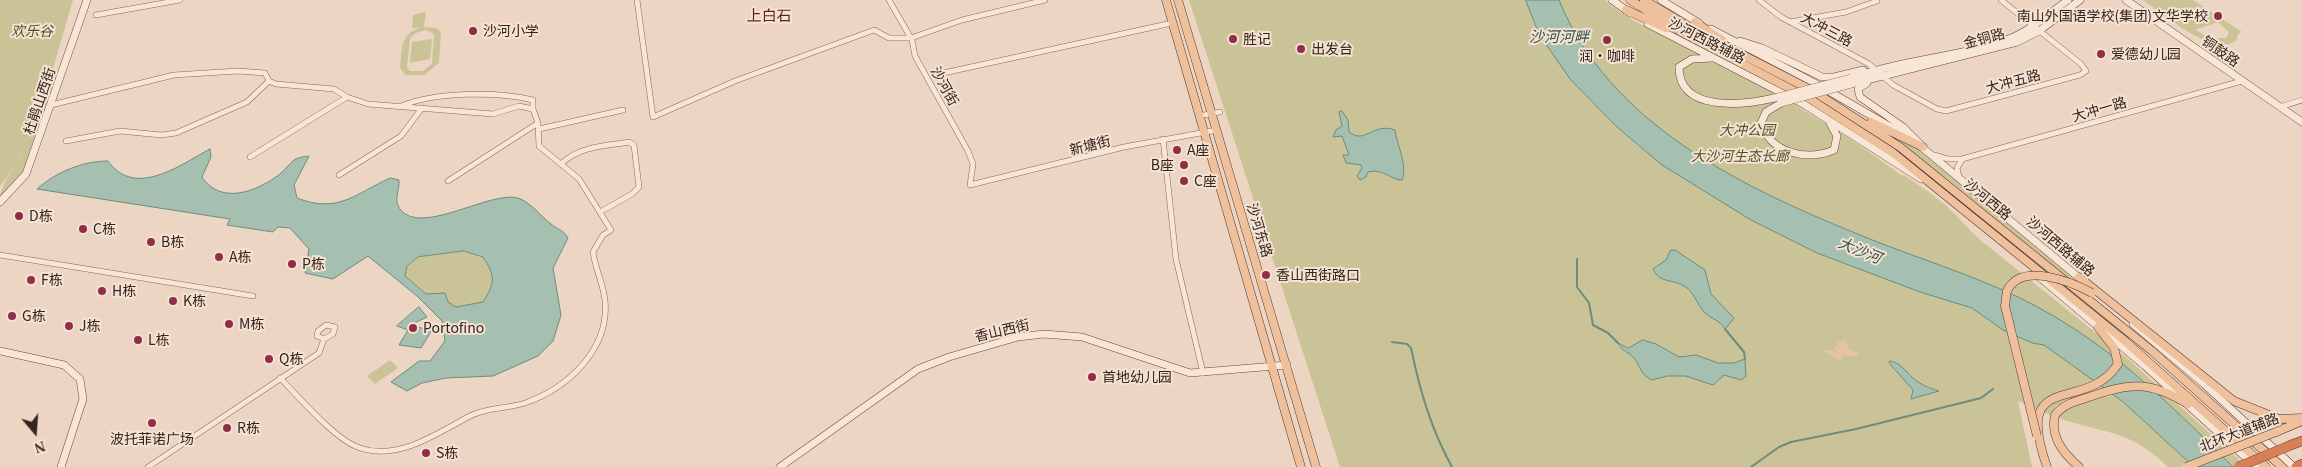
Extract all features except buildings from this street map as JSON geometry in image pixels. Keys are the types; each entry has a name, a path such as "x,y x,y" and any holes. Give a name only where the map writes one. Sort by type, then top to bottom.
{"highway":[{"path":"2238,467 2302,441"},
{"path":"2295,467 2302,464"}],"main road":[{"name":"杜鹃山西街","path":"0,202 26,174 87,0"},
{"name":"沙河东路","path":"1166,0 1301,467"},
{"name":"沙河东路","path":"1178,0 1216,113 1217,130 1316,467"},
{"name":"沙河西路辅路","path":"1612,0 1626,10 1821,114 1944,194"},
{"name":"沙河西路","path":"1630,0 1700,42 1803,95 1843,118 1892,152 2151,363 2266,467"},
{"name":"沙河西路","path":"1644,0 1681,23 1838,106 1887,138 1945,182 2152,352 2282,467"},
{"name":"沙河西路辅路","path":"1661,0 1695,22 1842,98 1923,147 2198,379 2295,467"},
{"name":"金铜路","path":"1876,70 1994,43 2017,35 2068,0"},
{"name":"金铜路","path":"1884,77 2011,44 2039,31 2080,0"},
{"name":"铜鼓路","path":"2126,0 2302,122"},
{"path":"1626,10 1700,42"},
{"path":"1695,22 1744,55"},
{"path":"1725,36 1762,48 1822,77 1876,70"},
{"path":"1716,58 1696,58 1682,63 1678,71 1682,84 1696,95 1717,102 1747,104 1853,80 1884,77"},
{"path":"1821,114 1838,135 1837,146 1822,156 1795,154 1773,143 1762,128 1762,116 1781,102 1853,80 1876,70"},
{"path":"1884,77 1859,87 1858,95 1903,127 1923,147"},
{"path":"1838,106 1923,147"},
{"path":"2008,247 2043,280 2188,404 2256,467"},
{"path":"2047,467 2037,436 2006,306 2006,294 2011,285 2019,280 2040,276 2069,281 2092,292 2121,315"},
{"path":"2079,277 2234,401 2268,416 2280,419 2302,420"},
{"path":"2037,436 2037,417 2049,402 2103,381 2113,374 2118,359 2114,348 2098,326"},
{"name":"香山西街","path":"780,467 918,369 938,360 1006,340 1044,334 1076,336 1095,340 1179,370 1203,373 1287,365"},
{"path":"0,352 64,365 74,370 80,378 83,388 83,399 61,467"},
{"path":"2079,467 2062,450 2053,432 2055,415 2063,407 2116,386 2140,384 2173,395 2188,404"},
{"name":"北环大道辅路","path":"2186,467 2302,420"}],"street":[{"path":"96,15 180,0"},
{"path":"637,0 653,117 735,81 874,30 889,38 911,38 962,20 1045,0"},
{"name":"沙河街","path":"889,0 911,38 915,56 973,164 970,185"},
{"name":"大冲三路","path":"1759,0 1790,22 1876,70 1884,77"},
{"name":"大冲五路","path":"1884,77 1893,85 1933,107 1946,111 2085,72 2083,66 2001,0"},
{"path":"1790,22 1846,12 1877,1"},
{"path":"939,74 1172,23"},
{"path":"51,105 174,75 238,71 264,73 269,82"},
{"name":"大冲一路","path":"1930,153 1944,158 1962,159 2242,81"},
{"path":"66,141 120,131 161,134 176,133 247,102 269,82 323,86 368,104 493,114 519,106 533,109"},
{"path":"280,378 351,444 374,450 411,446 428,440 475,414 519,405 551,392 576,375 599,339 606,305 593,252 603,235 611,230 579,179 565,168 562,163 539,146 539,129 533,109 533,100 518,96 426,98 410,101 400,106"},
{"path":"250,157 347,97"},
{"path":"2280,107 2302,100"},
{"path":"339,175 401,136 422,108"},
{"path":"539,129 623,110"},
{"path":"1199,116 1216,113"},
{"path":"448,181 480,161 497,147 538,123"},
{"name":"新塘街","path":"970,185 1000,180 1163,139 1217,130"},
{"path":"1163,139 1176,259 1203,373"},
{"path":"562,163 567,157 576,153 629,142 634,145 639,187 632,194 600,212"},
{"path":"1960,179 1957,168 1962,159"},
{"path":"0,255 253,296"},
{"path":"148,467 319,353 324,339"},
{"path":"1295,467 1297,456"}],"green space":[{"name":"欢乐谷","path":"0,0 73,0 50,79 57,77 22,177 0,198 11,171 0,186"},
{"path":"1189,0 1605,0 1636,22 1694,50 1827,124 1931,194 1951,210 1984,243 2126,357 2247,467 2168,467 2142,446 2130,440 2061,419 2018,401 2032,467 1340,467"},
{"path":"2143,0 2193,0 2242,32 2238,34 2237,40 2227,44 2215,44 2188,32","holes":["2218,22 2229,32 2226,38 2211,38 2195,30"]},
{"path":"426,12 424,27 436,28 441,32 439,63 424,75 405,75 400,68 403,43 409,34 421,27 412,28 413,15","holes":["426,30 434,34 432,64 423,71 410,71 407,67 410,38 416,33"]},
{"path":"432,39 430,59 410,63 412,42"},
{"path":"1887,133 1917,148 1944,168 2080,283 2069,278 1951,182"},
{"path":"464,251 483,257 492,275 492,285 483,302 456,307 426,294 405,276 407,266 418,257"},
{"path":"390,360 398,368 375,384 367,376"}],"sand":[{"path":"1846,340 1848,349 1857,352 1859,356 1842,355 1843,359 1838,360 1820,350 1830,350 1837,353 1834,347 1838,346 1837,342"}],"water":[{"path":"1526,0 1559,0 1581,43 1610,82 1644,115 1683,145 1724,171 1811,215 1979,280 2020,298 2051,315 2108,352 2134,373 2184,418 2233,467 2194,467 2122,401 2044,345 2032,343 2003,330 1972,308 1920,292 1817,253 1751,220 1662,165 1617,127 1570,79 1539,34"},
{"path":"1342,111 1348,120 1349,132 1355,135 1365,135 1387,128 1395,130 1404,168 1402,180 1373,171 1368,172 1366,177 1360,180 1357,176 1362,168 1361,165 1346,163 1343,155 1349,155 1342,136 1333,137 1336,130 1342,126 1339,112"},
{"path":"210,149 211,157 202,177 210,186 219,191 229,193 240,193 261,186 280,174 296,159 309,156 294,185 297,198 311,202 324,204 346,200 390,178 399,180 398,206 410,216 423,218 439,216 506,197 523,200 568,238 553,268 561,315 553,341 538,356 493,376 446,378 422,383 407,391 391,382 419,361 430,361 445,341 442,321 417,296 368,256 333,279 305,273 309,249 290,228 278,227 273,232 227,225 230,219 37,189 53,177 80,165 108,161 119,172 131,177 144,178 172,170","holes":["464,251 483,257 492,275 492,285 483,302 456,307 448,302 445,293 426,294 405,276 407,266 418,257"]},
{"path":"1671,250 1675,250 1705,270 1711,294 1734,318 1725,329 1704,312 1686,287 1662,279 1653,269 1666,260"},
{"name":"Portofino","path":"419,307 427,317 414,323 416,327 432,330 421,348 399,345 408,330 397,326"},
{"path":"1643,340 1656,344 1679,357 1696,355 1718,363 1734,363 1745,359 1746,376 1741,380 1724,375 1713,385 1686,376 1667,376 1652,380 1645,376 1636,360 1618,343 1628,348"},
{"path":"1890,361 1900,365 1919,383 1939,391 1911,399 1913,390 1889,363"}],"waterway":[{"path":"1577,259 1577,287 1589,303 1593,325 1608,333 1618,343"},
{"path":"1725,329 1744,352 1745,359"},
{"path":"1392,342 1407,344 1411,348 1427,409 1452,467"},
{"path":"1751,467 1779,447 1791,442 1856,429 1981,398 1993,389"}],"place":[{"name":"南山外国语学校(集团)文华学校","path":"2218,16"},
{"name":"沙河小学","path":"473,31"},
{"name":"胜记","path":"1233,39"},
{"name":"润·咖啡","path":"1607,40"},
{"name":"出发台","path":"1301,49"},
{"name":"爱德幼儿园","path":"2101,54"},
{"name":"A座","path":"1177,150"},
{"name":"B座","path":"1184,165"},
{"name":"C座","path":"1184,181"},
{"name":"D栋","path":"19,216"},
{"name":"C栋","path":"83,229"},
{"name":"B栋","path":"151,242"},
{"name":"A栋","path":"219,257"},
{"name":"P栋","path":"292,264"},
{"name":"香山西街路口","path":"1266,275"},
{"name":"F栋","path":"31,280"},
{"name":"H栋","path":"102,291"},
{"name":"K栋","path":"173,301"},
{"name":"G栋","path":"12,316"},
{"name":"M栋","path":"229,324"},
{"name":"J栋","path":"69,326"},
{"name":"Portofino","path":"413,328"},
{"name":"L栋","path":"138,340"},
{"name":"Q栋","path":"269,359"},
{"name":"首地幼儿园","path":"1092,377"},
{"name":"波托菲诺广场","path":"152,423"},
{"name":"R栋","path":"227,428"},
{"name":"S栋","path":"426,453"}],"district":[{"name":"上白石","path":"769,15"}],"water label":[{"name":"沙河河畔","path":"1559,36"},
{"name":"大沙河","path":"1860,250"}],"park label":[{"name":"大冲公园","path":"1747,130"},
{"name":"大沙河生态长廊","path":"1740,156"}]}
